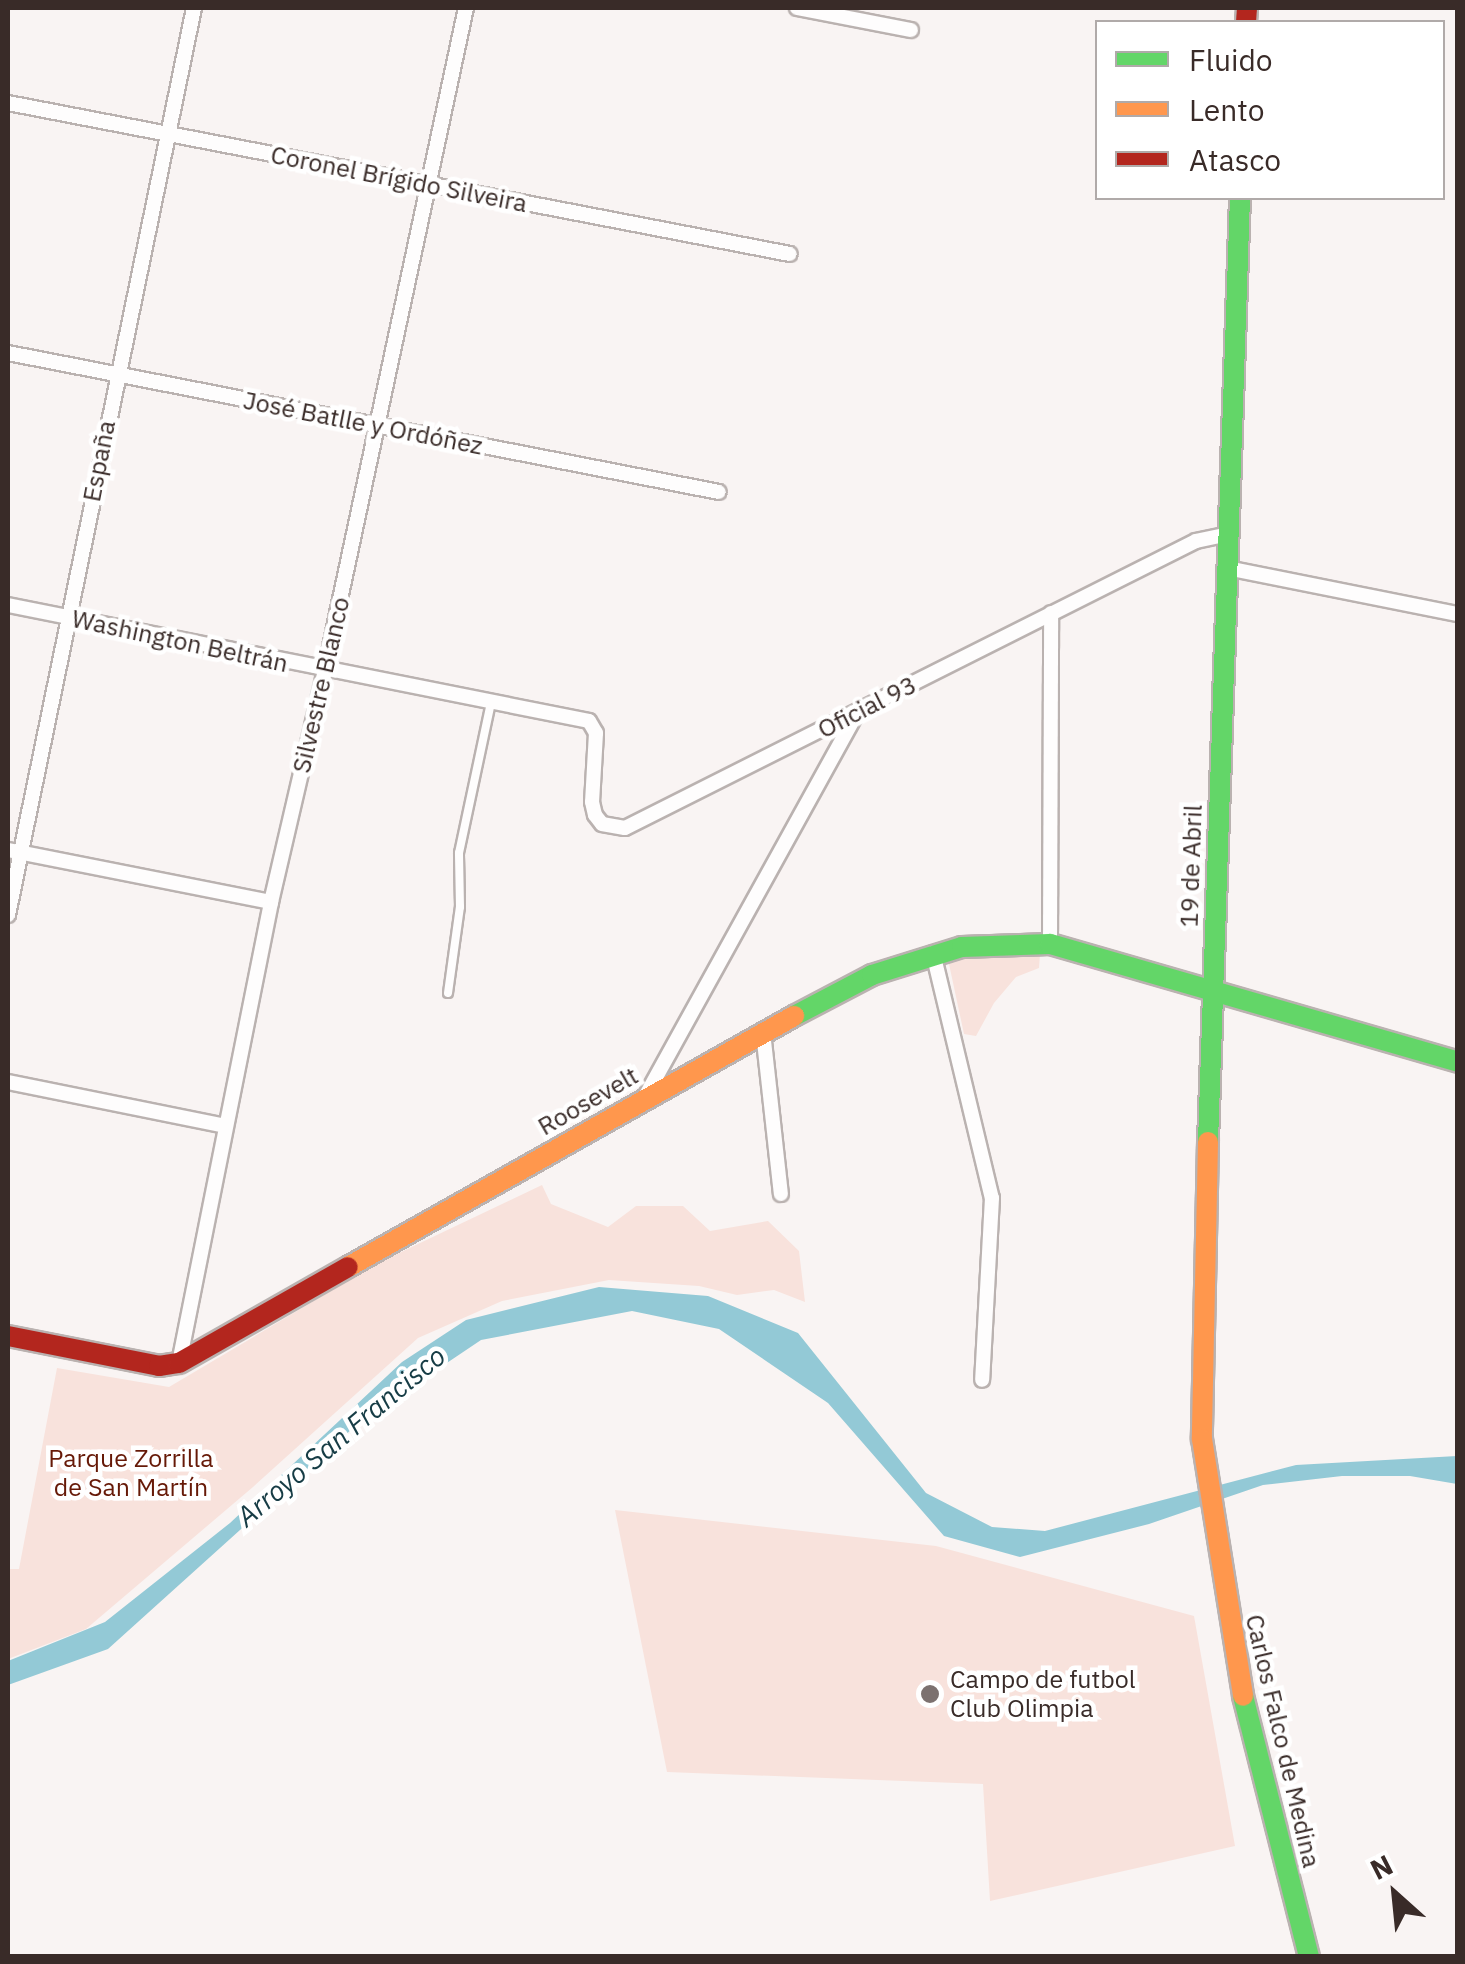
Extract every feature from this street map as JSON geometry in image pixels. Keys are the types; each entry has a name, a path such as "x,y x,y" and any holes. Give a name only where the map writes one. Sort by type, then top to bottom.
{"street":[{"name":"España","path":"8,914 14,852 68,618 194,8"},
{"name":"Silvestre Blanco","path":"179,1363 270,902 325,670 466,8"},
{"path":"797,8 911,30"},
{"name":"Coronel Brígido Silveira","path":"8,103 790,254"},
{"name":"19 de Abril","path":"1215,1536 1202,1439 1210,994 1240,200"},
{"name":"José Batlle y Ordóñez","path":"8,353 719,492"},
{"name":"Oficial 93","path":"589,721 596,732 592,802 596,814 602,824 625,828 1196,541 1228,534"},
{"path":"1227,568 1458,614"},
{"name":"Washington Beltrán","path":"8,605 589,721"},
{"path":"1050,944 1051,613"},
{"path":"644,1097 858,711"},
{"path":"14,852 270,902"},
{"name":"Roosevelt","path":"179,1363 762,1032 872,975 933,954 1002,943 1050,944 1210,994 1458,1062"},
{"path":"933,954 992,1198 982,1380"},
{"path":"762,1032 781,1194"},
{"path":"8,1082 226,1126"},
{"path":"8,1336 158,1366 179,1363"},
{"name":"Carlos Falco de Medina","path":"1215,1536 1235,1664 1309,1956"}],"lane":[{"path":"448,993 460,906 459,853 491,702"}],"green space":[{"path":"986,953 1040,954 1039,968 1016,977 994,1003 976,1036 964,1034 949,964 954,958"},
{"name":"Parque Zorrilla de San Martín","path":"542,1185 551,1204 608,1227 636,1206 683,1206 710,1231 768,1221 799,1251 805,1302 774,1290 737,1295 699,1286 609,1280 502,1301 418,1338 253,1487 86,1629 8,1659 8,1569 19,1569 57,1368 169,1387 378,1263"},
{"name":"Campo de futbol Club Olimpia","path":"615,1510 936,1546 1194,1616 1235,1846 990,1901 983,1784 667,1772"}],"water":[{"name":"Arroyo San Francisco","path":"599,1287 708,1296 798,1333 926,1493 992,1527 1045,1531 1296,1465 1457,1456 1457,1484 1410,1476 1342,1476 1263,1485 1149,1524 1020,1557 944,1536 828,1403 719,1329 632,1311 481,1340 362,1420 108,1649 8,1685 8,1661 105,1622 230,1523 402,1362 466,1320"}],"traffic: fast":[{"path":"1208,1142 1240,200"},
{"path":"794,1016 872,975 962,947 1050,944 1458,1062"},
{"path":"1243,1696 1309,1956"}],"traffic: slow":[{"path":"348,1267 794,1016"},
{"path":"1208,1142 1202,1439 1243,1696"}],"traffic: jam":[{"path":"1246,20 1247,8"},
{"path":"8,1336 159,1366 179,1363 348,1267"}],"place":[{"name":"Campo de futbol Club Olimpia","path":"930,1694"}]}
